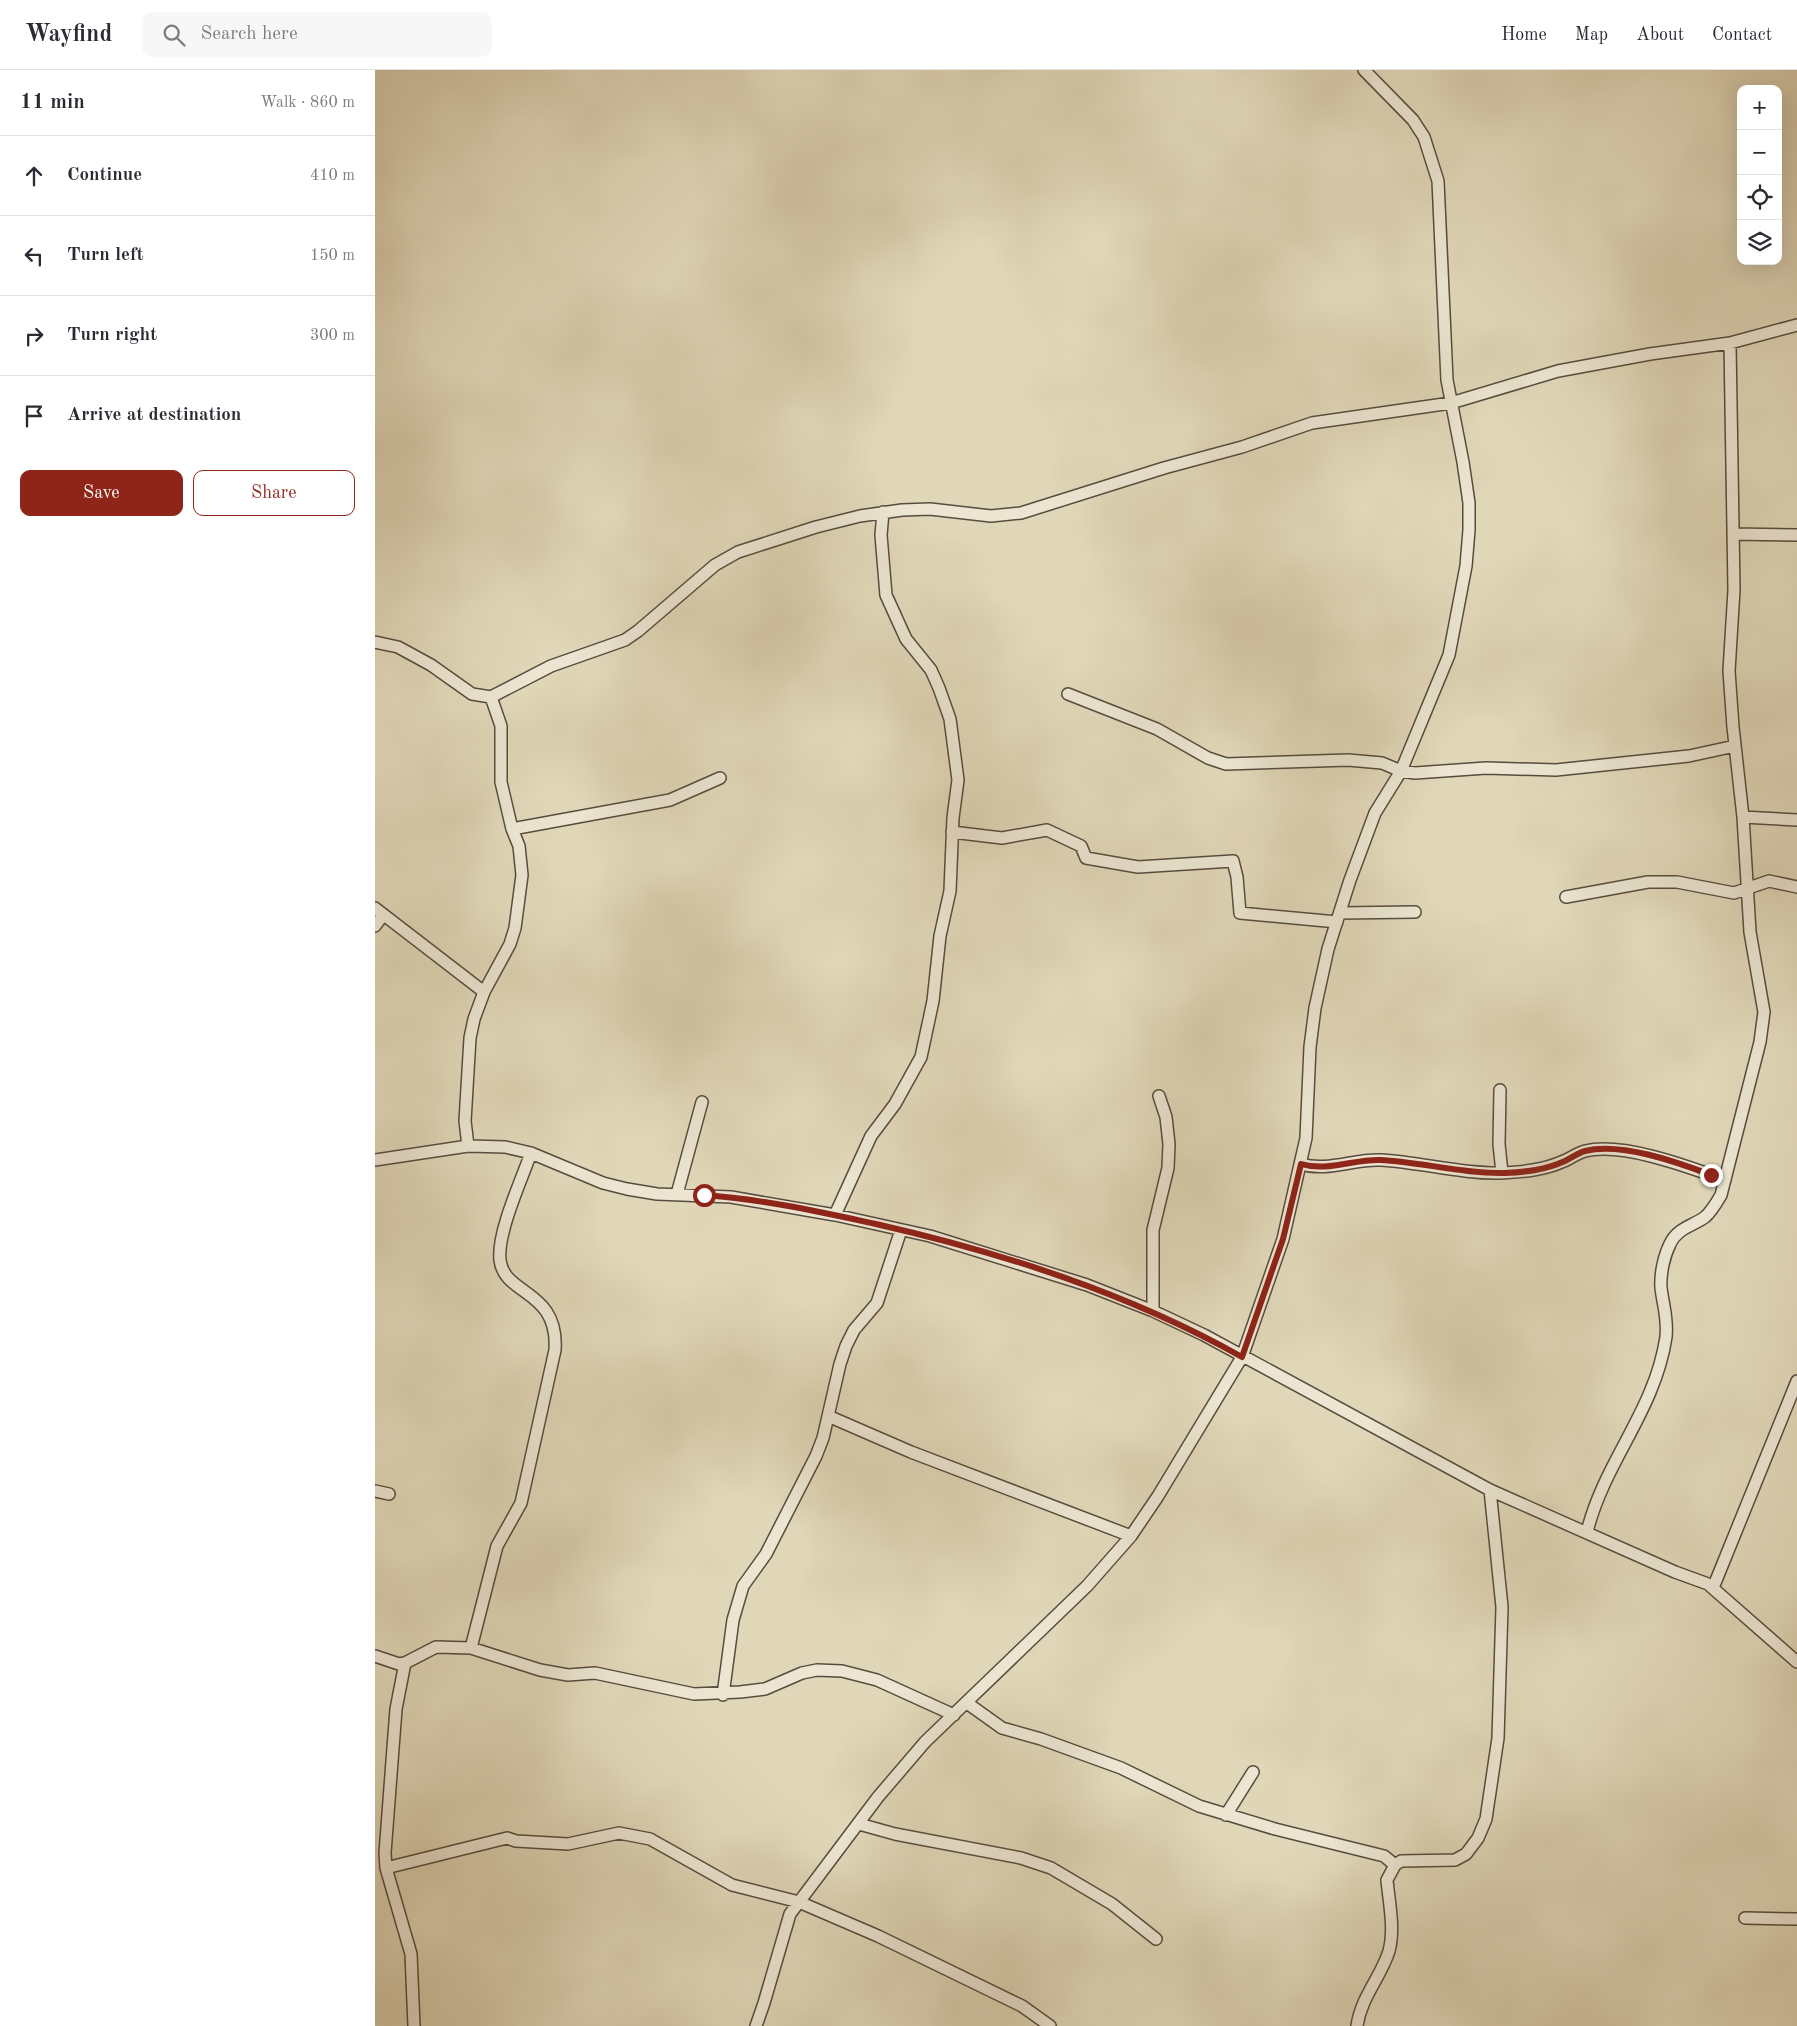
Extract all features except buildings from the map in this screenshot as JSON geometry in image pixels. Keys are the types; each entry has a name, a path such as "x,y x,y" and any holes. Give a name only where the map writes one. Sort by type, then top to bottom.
{"street":[{"path":"755,2026 765,2003 785,1926 790,1914 878,1797 925,1742 1067,1606 1131,1536 1158,1496 1242,1357 1283,1239 1306,1138 1310,1047 1315,1008 1338,918 1375,813 1401,771 1449,655 1466,566 1469,530 1469,503 1447,380 1442,309 1438,181 1421,131 1413,120 1364,70"},
{"path":"375,642 398,647 431,666 472,694 491,697 551,666 625,640 715,565 737,552 816,527 883,512 930,509 1007,516 1164,468 1242,447 1312,423 1451,403 1558,371 1649,354 1730,343 1797,325"},
{"path":"1587,1532 1605,1483 1641,1414 1656,1380 1666,1336 1667,1310 1661,1287 1663,1265 1670,1243 1677,1233 1705,1216 1721,1196 1737,1126 1756,1060 1765,1012 1750,932 1743,817 1729,671 1734,590 1730,343"},
{"path":"835,1215 871,1136 895,1104 921,1057 933,1001 940,936 950,891 952,832 958,780 950,719 931,670 906,639 886,595 881,535 883,512"},
{"path":"1733,534 1797,535"},
{"path":"1067,694 1157,729 1208,758 1226,764 1348,760 1382,763 1401,771 1432,773 1486,768 1556,770 1689,756 1735,746"},
{"path":"468,1146 465,1121 470,1038 474,1019 484,992 507,952 515,928 522,860 512,829 501,782 501,726 491,697"},
{"path":"512,829 670,800 720,778"},
{"path":"1743,817 1797,820"},
{"path":"952,832 1002,838 1047,830 1081,846 1086,858 1138,867 1233,861 1237,877 1240,913 1338,918 1415,912"},
{"path":"1566,897 1648,882 1677,882 1734,893 1769,881 1797,887"},
{"path":"375,926 379,911 484,992"},
{"path":"1500,1090 1499,1144 1502,1173"},
{"path":"1153,1311 1153,1230 1168,1168 1169,1144 1166,1117 1159,1096"},
{"path":"677,1194 702,1102"},
{"path":"375,1160 468,1146 505,1148 531,1153 603,1183 657,1194 731,1197 835,1215 901,1230 1011,1260 1087,1285 1153,1311 1204,1335 1334,1408 1405,1442 1490,1490 1713,1588 1797,1662"},
{"path":"1301,1164 1323,1167 1378,1160 1461,1171 1502,1173 1545,1168 1584,1151 1605,1149 1622,1150 1666,1160 1725,1180"},
{"path":"471,1648 497,1546 521,1503 555,1350 554,1327 548,1312 539,1302 507,1277 502,1270 500,1260 500,1242 531,1153"},
{"path":"723,1695 733,1620 740,1594 754,1569 766,1554 816,1456 846,1346 854,1330 877,1302 901,1230"},
{"path":"1713,1588 1797,1381"},
{"path":"828,1416 911,1452 1131,1536"},
{"path":"1357,2026 1365,1996 1389,1951 1391,1933 1387,1880 1395,1865 1409,1860 1443,1862 1455,1860 1466,1854 1478,1838 1487,1819 1498,1738 1502,1607 1490,1490"},
{"path":"375,1491 389,1494"},
{"path":"375,1656 399,1664 405,1663 436,1647 471,1648 540,1670 568,1675 595,1672 694,1694 723,1695 765,1688 803,1673 817,1670 842,1671 877,1680 954,1715"},
{"path":"405,1663 396,1709 386,1829 386,1868 411,1954 414,2026"},
{"path":"967,1703 1002,1728 1041,1739 1121,1768 1199,1806 1384,1856 1395,1865"},
{"path":"1227,1815 1253,1772"},
{"path":"859,1824 888,1832 1021,1858 1051,1868 1112,1904 1156,1939"},
{"path":"386,1868 507,1838 516,1841 568,1844 619,1833 651,1839 732,1884 799,1902 878,1936 1021,2006 1050,2026"},
{"path":"1745,1918 1797,1919"}],"route":[{"path":"704,1195 731,1197 835,1215 930,1236 1011,1260 1087,1285 1153,1311 1204,1335 1242,1357 1250,1340 1283,1239 1301,1164 1323,1167 1378,1160 1461,1171 1489,1173 1522,1172 1564,1162 1584,1151 1605,1149 1622,1150 1666,1160 1711,1175"}]}
